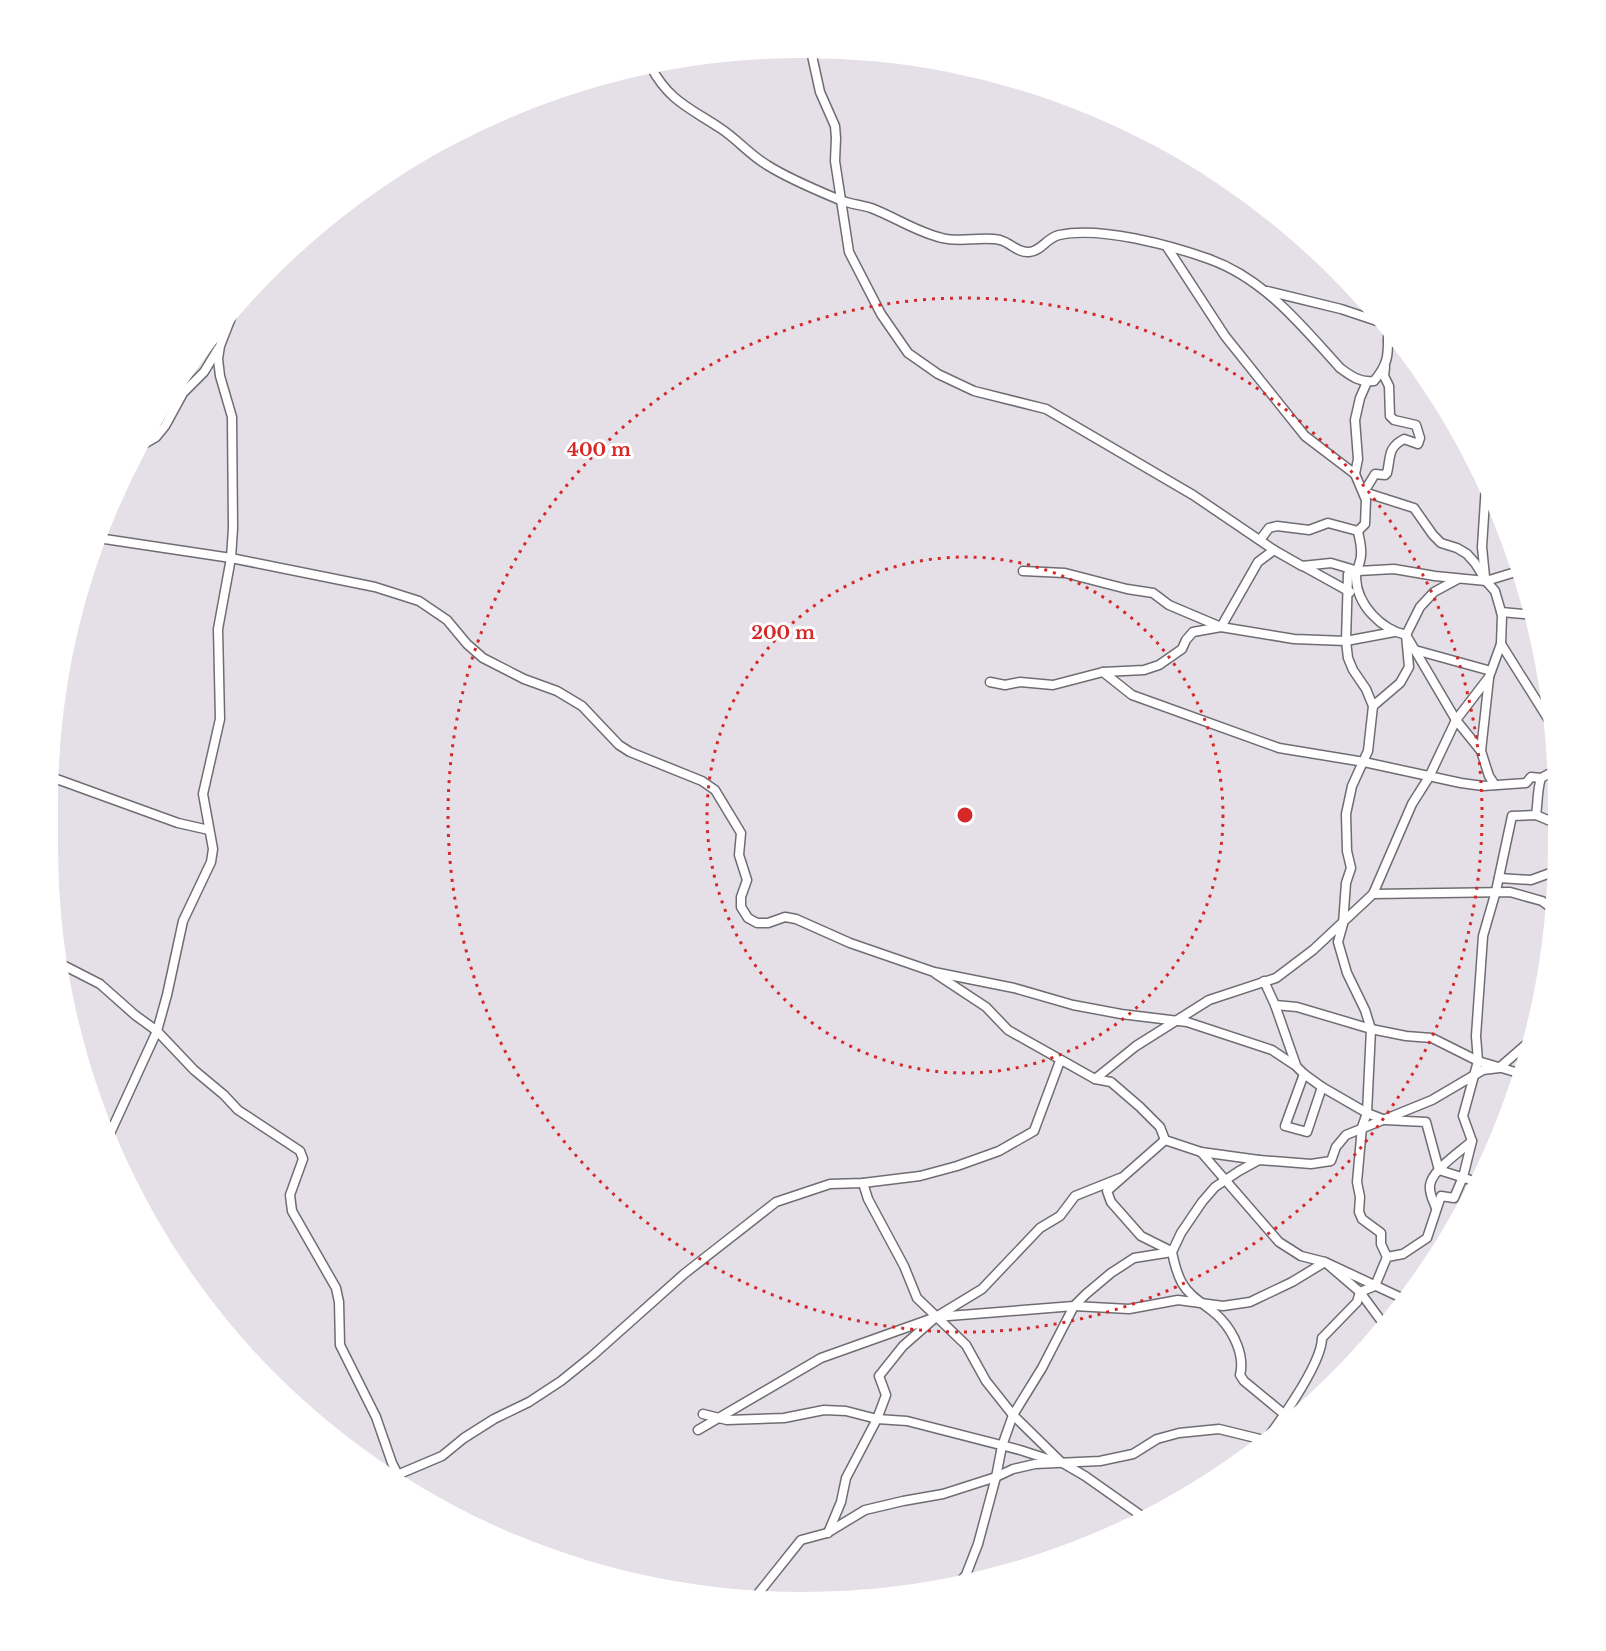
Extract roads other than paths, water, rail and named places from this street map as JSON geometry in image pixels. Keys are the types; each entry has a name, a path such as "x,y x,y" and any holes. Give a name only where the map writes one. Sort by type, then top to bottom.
{"street":[{"path":"813,58 820,92 835,126 835,161 849,252 881,314 908,353 939,374 974,391 1046,409 1193,495 1274,550 1361,598 1378,620 1394,632 1406,636 1456,720 1481,751 1489,776 1496,785"},
{"path":"654,74 671,96 731,136 766,165 842,201 871,208 922,232 945,239 1000,240 1028,253 1038,250 1048,238 1060,234 1117,235 1152,241 1211,260 1250,279 1282,305 1351,377 1367,382 1374,381 1385,367"},
{"path":"1167,247 1225,336 1305,436 1355,474 1366,500 1365,524 1358,531"},
{"path":"1264,290 1368,318"},
{"path":"154,438 165,426 183,393 204,372 224,335"},
{"path":"1364,492 1375,474 1385,475 1387,473 1394,445 1404,439 1418,444 1420,438 1416,425 1394,420 1390,416 1389,386 1384,376 1389,354 1388,343"},
{"path":"113,1127 157,1031 183,921 211,862 213,849 203,794 220,719 218,630 231,558 233,528 232,417 220,376 220,346"},
{"path":"1355,474 1358,459 1355,420 1360,398 1367,382"},
{"path":"1364,492 1414,508 1432,535 1441,543 1457,548 1467,555 1495,591 1501,612 1501,644 1490,674 1481,751"},
{"path":"1485,581 1482,547 1487,509"},
{"path":"1260,540 1269,528 1277,526 1309,530 1328,523 1358,531"},
{"path":"1358,531 1362,554 1356,577 1361,598"},
{"path":"107,539 231,558 375,587 419,601 447,620 467,644 483,658 524,679 557,691 582,706 619,745 630,752 702,781 715,790 741,833 739,855 747,880 741,897 741,907 748,918 757,923 768,923 785,917 796,919 850,943 934,972 1014,988 1072,1005 1187,1022 1272,1050 1322,1087 1367,1113 1385,1120 1426,1122 1439,1170"},
{"path":"1221,627 1258,562 1274,550"},
{"path":"1302,566 1331,563 1358,571"},
{"path":"1360,1292 1375,1286 1387,1257 1381,1244 1381,1233 1362,1219 1359,1212 1360,1197 1357,1182 1362,1127 1367,1113 1371,1029 1365,1010 1347,974 1338,942 1343,924 1346,883 1351,868 1347,851 1346,814 1352,786 1368,751 1373,706 1348,658 1346,641 1348,574 1358,571 1394,569 1485,581 1511,573"},
{"path":"1023,571 1065,573 1127,589 1153,593 1169,605 1221,627 1294,639 1346,641 1394,632"},
{"path":"1373,706 1400,683 1410,667 1406,636 1420,607 1434,592 1461,577"},
{"path":"1501,612 1523,614"},
{"path":"990,682 1005,685 1020,682 1053,685 1103,672 1144,670 1159,665 1182,649 1193,632 1221,627"},
{"path":"1501,644 1541,708"},
{"path":"1415,650 1490,674"},
{"path":"1103,672 1132,695 1280,748 1483,786 1526,783 1531,777 1541,778 1547,775"},
{"path":"1095,1079 1136,1046 1209,1000 1276,978 1293,967 1343,924 1373,894 1412,804 1429,777 1456,720 1490,674"},
{"path":"1536,815 1541,778"},
{"path":"59,780 178,823 209,830"},
{"path":"1387,1257 1402,1254 1427,1238 1441,1196 1455,1198 1463,1177 1472,1141 1463,1116 1478,1061 1476,1036 1483,936 1496,891 1512,816 1536,815 1548,820"},
{"path":"1499,878 1530,879 1547,874"},
{"path":"1373,894 1496,891 1525,895 1545,904"},
{"path":"69,968 100,984 157,1031 194,1070 238,1110 300,1151 303,1159 291,1195 292,1211 336,1288 339,1302 340,1345 376,1417 396,1471"},
{"path":"934,972 986,1007 1008,1030 1095,1079 1111,1082 1160,1127 1165,1140"},
{"path":"1264,981 1275,1005 1296,1066"},
{"path":"1275,1005 1297,1007 1371,1029 1406,1036 1432,1038 1478,1061 1513,1072"},
{"path":"1165,1140 1201,1152 1259,1160 1311,1164 1331,1161 1336,1147 1346,1135 1432,1100 1483,1070 1499,1068 1519,1051"},
{"path":"400,1474 442,1456 464,1438 494,1419 529,1402 561,1381 684,1274 776,1202 830,1184 863,1184 920,1176 957,1166 999,1151 1034,1131 1060,1061"},
{"path":"1304,1074 1285,1126 1307,1132 1322,1087"},
{"path":"1165,1140 1107,1191 1111,1202 1141,1236 1172,1252"},
{"path":"1436,1208 1431,1195 1430,1183 1439,1170 1472,1141"},
{"path":"1201,1152 1279,1242 1301,1256 1325,1262 1398,1296"},
{"path":"1259,1160 1224,1180 1202,1202 1181,1233 1172,1252 1183,1285 1220,1318 1232,1335 1241,1356 1240,1375 1244,1381 1284,1414"},
{"path":"1439,1170 1470,1179"},
{"path":"828,1533 841,1502 846,1478 877,1419 886,1395 879,1376 903,1346 936,1317 982,1289 1040,1228 1060,1216 1075,1196 1120,1179"},
{"path":"863,1184 868,1199 904,1266 917,1298 966,1345 986,1381 1013,1415 1060,1462"},
{"path":"966,1574 978,1544 1002,1446 1013,1415 1042,1368 1074,1306 1111,1273 1134,1258 1172,1252"},
{"path":"1325,1262 1360,1292 1380,1319"},
{"path":"698,1430 821,1358 936,1317 1074,1306 1129,1309 1178,1300 1223,1306 1250,1302 1292,1282 1325,1262"},
{"path":"1281,1418 1313,1366 1322,1347 1322,1338 1357,1302 1360,1292"},
{"path":"703,1414 727,1420 784,1418 824,1410 877,1419 907,1421 1060,1462 1085,1476 1137,1513"},
{"path":"760,1591 801,1540 828,1533 865,1510 943,1494 996,1477 1013,1469 1035,1464 1100,1461 1133,1454 1157,1439 1179,1432 1219,1429 1257,1438"}]}
